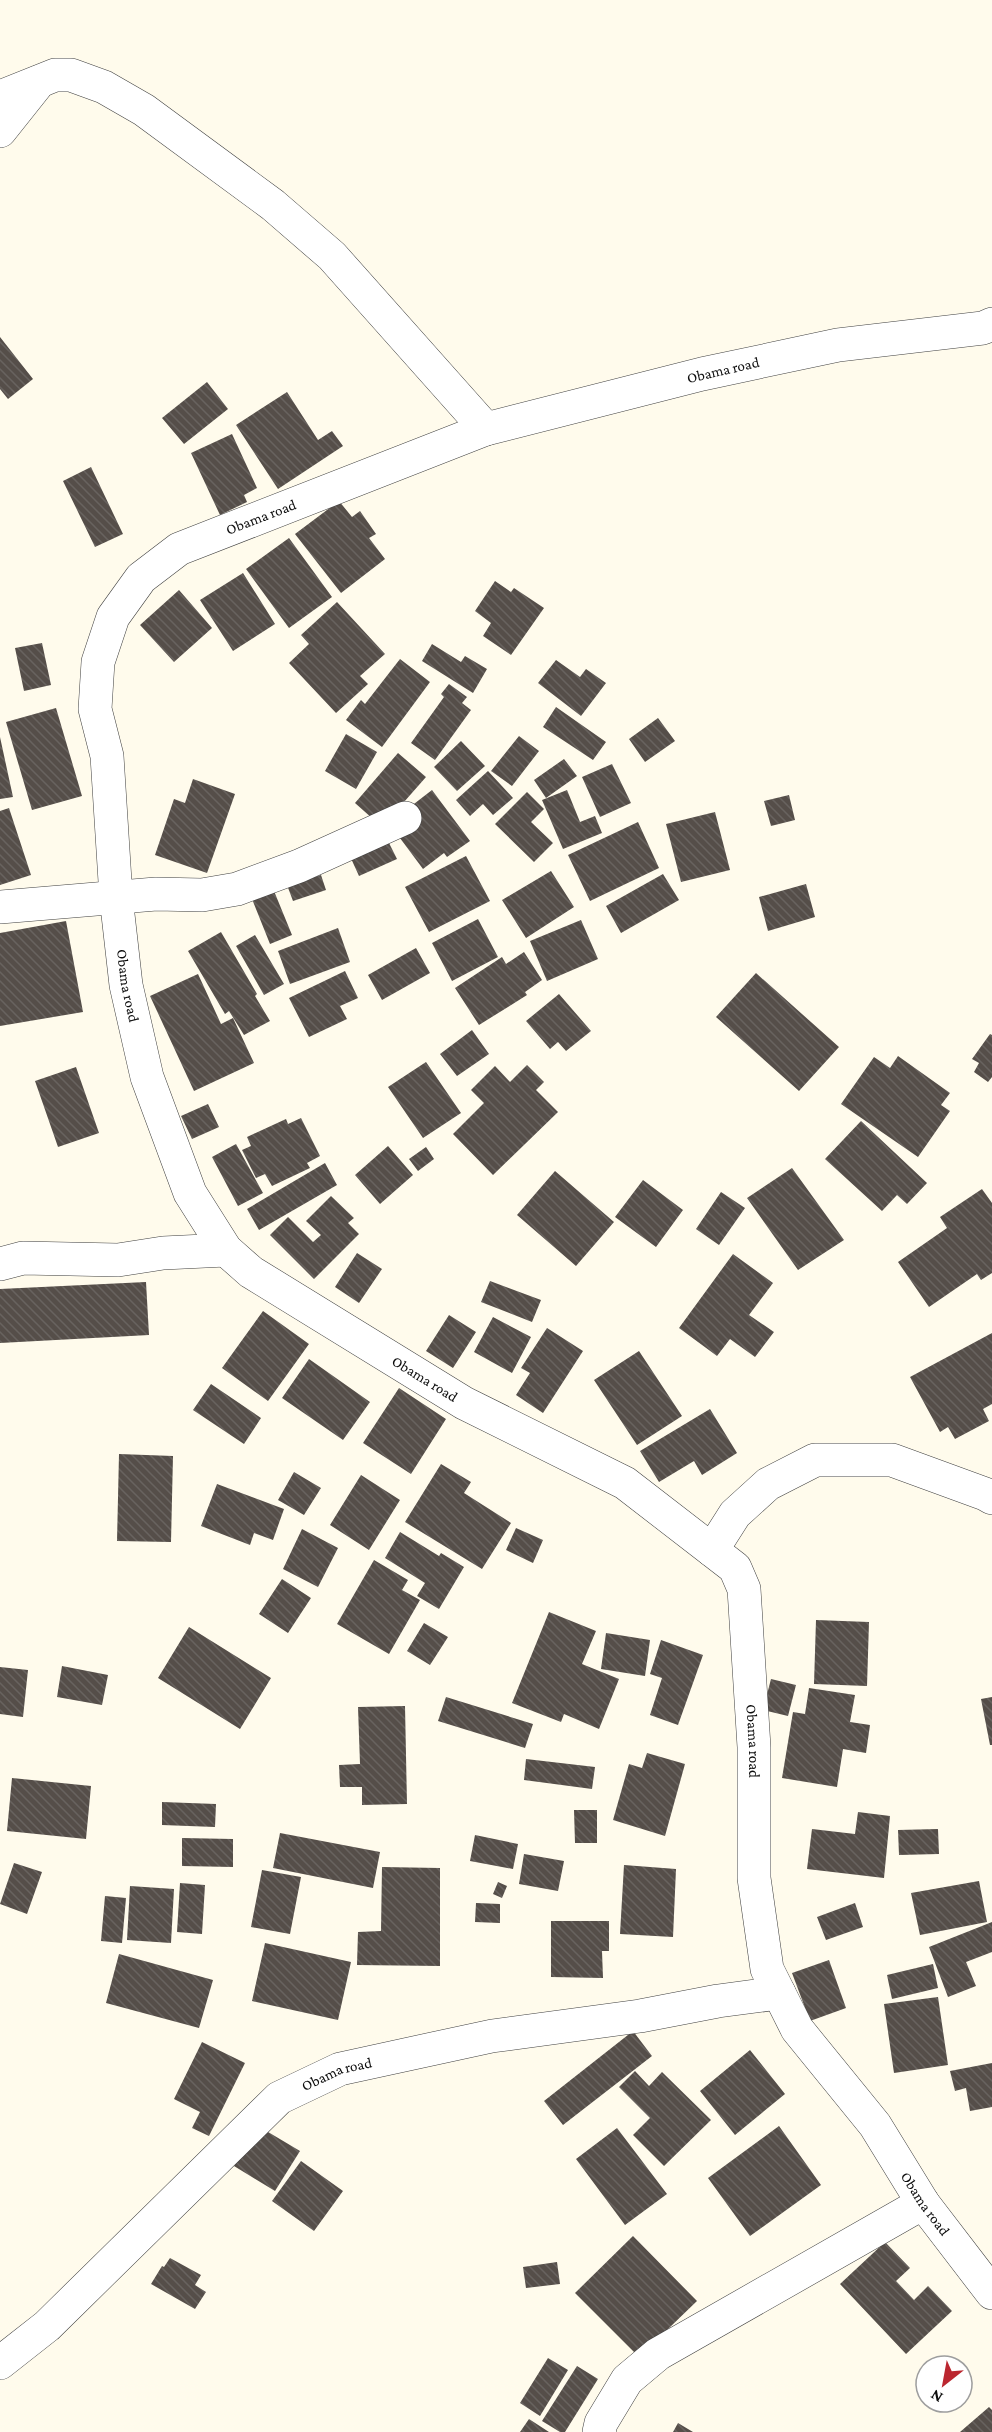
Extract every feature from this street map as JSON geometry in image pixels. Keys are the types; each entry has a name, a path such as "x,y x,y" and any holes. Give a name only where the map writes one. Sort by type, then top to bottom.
{"street":[{"path":"0,97 55,75 71,75 104,87 144,110 273,205 332,256 486,429"},
{"path":"0,131 39,82"},
{"name":"Obama road","path":"992,324 983,328 838,345 702,374 486,429 179,549 141,578 113,617 98,662 95,710 107,756 116,897 126,985 147,1077 190,1193 226,1250 251,1272 464,1403 625,1484 735,1568 744,1589 754,1747 754,1878 767,1969 797,2029 875,2125 923,2203 992,2293"},
{"path":"0,907 156,894 202,895 237,889 299,866 405,818"},
{"path":"0,1264 23,1258 118,1260 163,1253 226,1250"},
{"path":"712,1550 735,1514 768,1484 815,1460 892,1460 992,1498"},
{"name":"Obama road","path":"0,2364 55,2319 279,2098 320,2078 340,2069 492,2036 640,2016 718,2001 779,1993"},
{"path":"599,2432 601,2423 627,2380 658,2354 923,2203"}],"building":[{"path":"0,337 33,379 8,399 0,389"},
{"path":"207,382 228,409 184,444 162,418"},
{"path":"287,392 318,440 332,431 343,446 278,489 236,425"},
{"path":"232,434 257,488 244,495 247,502 220,515 191,453"},
{"path":"91,467 123,534 95,547 63,481"},
{"path":"339,501 352,517 360,511 376,534 369,538 385,559 341,593 295,534"},
{"path":"289,538 332,597 289,628 246,569"},
{"path":"243,573 275,624 233,651 200,600"},
{"path":"495,581 511,592 514,588 544,608 511,655 483,636 491,623 475,611"},
{"path":"179,590 212,628 174,662 140,625"},
{"path":"337,602 385,654 360,676 368,684 336,713 289,663 309,644 301,635"},
{"path":"42,643 51,685 24,691 15,648"},
{"path":"432,644 461,662 465,656 487,669 473,693 422,661"},
{"path":"400,659 430,682 382,747 346,720 361,700 365,704"},
{"path":"556,660 580,677 586,669 606,683 581,716 538,683"},
{"path":"449,684 467,697 462,703 471,710 435,760 411,743 444,697 441,694"},
{"path":"556,707 606,742 593,760 543,727"},
{"path":"56,708 82,796 32,810 6,722"},
{"path":"658,718 675,741 645,762 629,739"},
{"path":"346,734 377,752 356,789 325,771"},
{"path":"519,736 539,751 512,786 491,771"},
{"path":"0,737 13,797 0,799"},
{"path":"461,741 485,766 457,791 434,767"},
{"path":"398,753 426,777 382,827 355,803"},
{"path":"564,759 577,776 546,798 534,780"},
{"path":"612,764 631,803 600,817 582,777"},
{"path":"488,771 513,798 493,815 483,804 470,816 456,800"},
{"path":"193,779 235,794 207,873 155,855 174,799 185,803"},
{"path":"432,790 470,841 447,857 444,853 423,869 394,830 410,807"},
{"path":"567,790 580,822 595,816 602,833 563,849 542,800"},
{"path":"527,792 544,809 531,822 553,843 534,862 495,824"},
{"path":"789,795 795,820 771,826 764,801"},
{"path":"9,808 31,875 0,885 0,811"},
{"path":"715,812 730,870 681,882 666,824"},
{"path":"638,822 659,868 590,901 568,855"},
{"path":"386,837 397,859 359,876 349,854"},
{"path":"466,856 490,901 429,932 405,887"},
{"path":"551,871 574,907 526,938 502,900"},
{"path":"663,874 679,900 621,933 606,906"},
{"path":"321,875 326,890 293,901 287,885"},
{"path":"806,884 815,917 768,931 759,897"},
{"path":"274,891 292,935 270,944 252,899"},
{"path":"478,919 498,957 452,981 432,943"},
{"path":"581,920 598,959 547,981 530,941"},
{"path":"66,921 83,1012 0,1026 0,933"},
{"path":"338,928 350,962 290,984 278,951"},
{"path":"221,932 270,1021 244,1035 229,1011 225,1014 188,951"},
{"path":"255,935 284,984 264,995 236,946"},
{"path":"416,948 430,973 382,1000 368,975"},
{"path":"524,952 542,980 525,992 527,995 479,1025 455,988 502,957 506,964"},
{"path":"345,971 358,998 340,1006 347,1019 309,1037 289,998"},
{"path":"756,973 839,1047 799,1091 716,1017"},
{"path":"198,974 221,1024 233,1018 254,1063 194,1091 150,996"},
{"path":"559,994 591,1031 566,1051 558,1042 550,1049 526,1021"},
{"path":"472,1030 489,1054 457,1076 440,1054"},
{"path":"990,1034 992,1035 992,1077 988,1082 974,1072 979,1063 972,1059"},
{"path":"898,1056 950,1093 941,1105 950,1111 918,1157 841,1104 874,1057 890,1068"},
{"path":"426,1062 461,1113 423,1138 388,1087"},
{"path":"527,1065 544,1082 536,1090 558,1112 493,1175 453,1134 484,1103 471,1090 495,1066 510,1082"},
{"path":"76,1067 99,1133 58,1147 35,1081"},
{"path":"208,1104 219,1127 192,1139 181,1116"},
{"path":"301,1118 320,1156 307,1163 310,1168 272,1186 265,1174 256,1178 242,1150 251,1146 247,1137 286,1119 288,1124"},
{"path":"861,1121 927,1183 907,1204 897,1195 882,1211 825,1159"},
{"path":"236,1144 263,1193 238,1206 212,1157"},
{"path":"388,1146 413,1175 380,1204 355,1175"},
{"path":"426,1147 434,1159 418,1171 409,1159"},
{"path":"325,1163 337,1185 259,1230 247,1209"},
{"path":"792,1168 844,1240 798,1270 747,1198"},
{"path":"555,1171 614,1222 576,1266 517,1215"},
{"path":"643,1180 683,1210 656,1247 615,1217"},
{"path":"982,1189 992,1203 992,1273 981,1280 977,1274 929,1307 898,1262 947,1228 940,1217"},
{"path":"721,1192 745,1208 719,1245 696,1229"},
{"path":"331,1196 354,1218 348,1223 359,1234 314,1279 270,1235 288,1217 313,1242 321,1235 306,1221"},
{"path":"357,1253 382,1269 359,1303 335,1287"},
{"path":"733,1254 773,1283 749,1315 774,1332 755,1357 730,1339 717,1356 679,1328"},
{"path":"490,1281 541,1300 532,1322 481,1302"},
{"path":"146,1282 149,1335 0,1343 0,1289"},
{"path":"263,1311 309,1344 268,1401 222,1368"},
{"path":"449,1315 476,1332 453,1368 426,1351"},
{"path":"493,1317 531,1337 512,1373 474,1352"},
{"path":"547,1328 583,1351 543,1413 516,1395 530,1373 521,1368"},
{"path":"992,1333 992,1404 983,1409 989,1421 955,1439 948,1427 940,1432 910,1377"},
{"path":"639,1351 682,1416 637,1445 594,1380"},
{"path":"309,1359 370,1402 343,1440 282,1398"},
{"path":"211,1384 261,1418 244,1444 193,1410"},
{"path":"399,1388 446,1419 411,1474 363,1443"},
{"path":"710,1409 737,1453 702,1475 694,1461 659,1482 640,1451"},
{"path":"119,1454 173,1456 171,1542 117,1541"},
{"path":"441,1464 471,1482 464,1493 511,1523 482,1569 405,1522"},
{"path":"294,1472 321,1488 304,1515 278,1500"},
{"path":"361,1475 400,1500 369,1550 330,1525"},
{"path":"217,1484 284,1509 273,1540 254,1533 250,1545 201,1526"},
{"path":"516,1528 543,1540 533,1563 506,1550"},
{"path":"302,1529 338,1548 318,1587 283,1569"},
{"path":"400,1532 439,1556 441,1553 464,1567 439,1609 417,1596 425,1583 385,1558"},
{"path":"374,1560 408,1580 402,1590 420,1600 389,1654 337,1624"},
{"path":"282,1579 311,1598 288,1633 259,1614"},
{"path":"549,1612 596,1631 582,1664 619,1679 599,1729 564,1714 561,1722 512,1703"},
{"path":"816,1620 869,1622 867,1686 814,1684"},
{"path":"424,1623 448,1637 430,1665 407,1651"},
{"path":"189,1627 271,1678 240,1729 158,1678"},
{"path":"606,1633 650,1640 645,1676 601,1669"},
{"path":"661,1640 703,1655 678,1725 650,1715 662,1678 650,1674"},
{"path":"62,1666 108,1675 102,1705 57,1697"},
{"path":"0,1667 28,1670 23,1717 0,1714"},
{"path":"771,1679 796,1685 788,1716 763,1710"},
{"path":"809,1688 855,1695 850,1722 870,1725 866,1753 843,1749 837,1787 782,1778 793,1712 805,1714"},
{"path":"446,1697 533,1724 525,1748 438,1721"},
{"path":"992,1697 992,1745 990,1745 981,1699"},
{"path":"405,1706 407,1804 362,1805 362,1787 340,1787 339,1765 360,1764 358,1707"},
{"path":"647,1753 685,1764 665,1836 613,1820 629,1764 642,1768"},
{"path":"526,1759 595,1767 592,1789 524,1780"},
{"path":"12,1778 91,1786 86,1839 7,1831"},
{"path":"162,1802 216,1804 215,1827 162,1825"},
{"path":"574,1810 597,1810 597,1843 575,1843"},
{"path":"858,1812 890,1816 884,1878 807,1869 812,1829 855,1834"},
{"path":"938,1829 939,1854 899,1855 898,1830"},
{"path":"280,1833 380,1852 373,1888 273,1868"},
{"path":"475,1835 518,1844 513,1869 470,1861"},
{"path":"182,1838 233,1839 233,1867 182,1866"},
{"path":"524,1854 564,1861 558,1891 519,1884"},
{"path":"14,1863 42,1872 27,1914 0,1904"},
{"path":"624,1865 676,1869 673,1937 620,1934"},
{"path":"382,1867 440,1868 440,1966 357,1965 358,1932 381,1931"},
{"path":"262,1870 301,1877 290,1934 251,1927"},
{"path":"979,1881 987,1922 920,1935 911,1893"},
{"path":"498,1882 507,1886 502,1898 493,1894"},
{"path":"180,1883 205,1885 202,1934 177,1932"},
{"path":"130,1886 174,1889 171,1943 127,1940"},
{"path":"105,1896 126,1898 122,1943 101,1941"},
{"path":"476,1903 500,1904 500,1923 475,1922"},
{"path":"855,1903 863,1927 826,1940 817,1917"},
{"path":"551,1921 609,1921 609,1951 602,1951 603,1978 551,1977"},
{"path":"992,1922 992,1952 966,1962 976,1986 948,1997 929,1947"},
{"path":"265,1943 351,1962 338,2020 252,2001"},
{"path":"119,1954 213,1980 199,2028 106,2003"},
{"path":"829,1960 846,2008 810,2021 792,1973"},
{"path":"933,1964 938,1988 892,1999 887,1975"},
{"path":"938,1997 948,2065 894,2073 884,2004"},
{"path":"633,2031 652,2056 563,2125 544,2101"},
{"path":"202,2042 245,2063 209,2136 192,2128 200,2112 174,2099"},
{"path":"750,2050 785,2094 735,2135 700,2091"},
{"path":"992,2063 992,2107 970,2111 966,2088 955,2091 950,2071"},
{"path":"635,2071 649,2086 662,2072 711,2120 664,2166 633,2135 650,2118 619,2087"},
{"path":"258,2126 300,2151 275,2191 234,2166"},
{"path":"779,2126 821,2185 750,2236 708,2178"},
{"path":"617,2128 667,2194 625,2225 576,2159"},
{"path":"301,2161 343,2191 314,2231 272,2201"},
{"path":"633,2236 697,2301 639,2357 575,2293"},
{"path":"885,2242 910,2268 896,2281 914,2300 928,2286 952,2311 906,2354 840,2284"},
{"path":"170,2258 201,2275 195,2285 206,2292 195,2309 151,2284"},
{"path":"557,2262 560,2284 526,2288 523,2267"},
{"path":"548,2358 568,2370 540,2416 520,2403"},
{"path":"577,2366 598,2379 565,2432 560,2432 542,2421"},
{"path":"989,2407 992,2410 992,2432 960,2432"},
{"path":"529,2419 549,2432 520,2432"},
{"path":"678,2423 693,2432 673,2432"}]}
